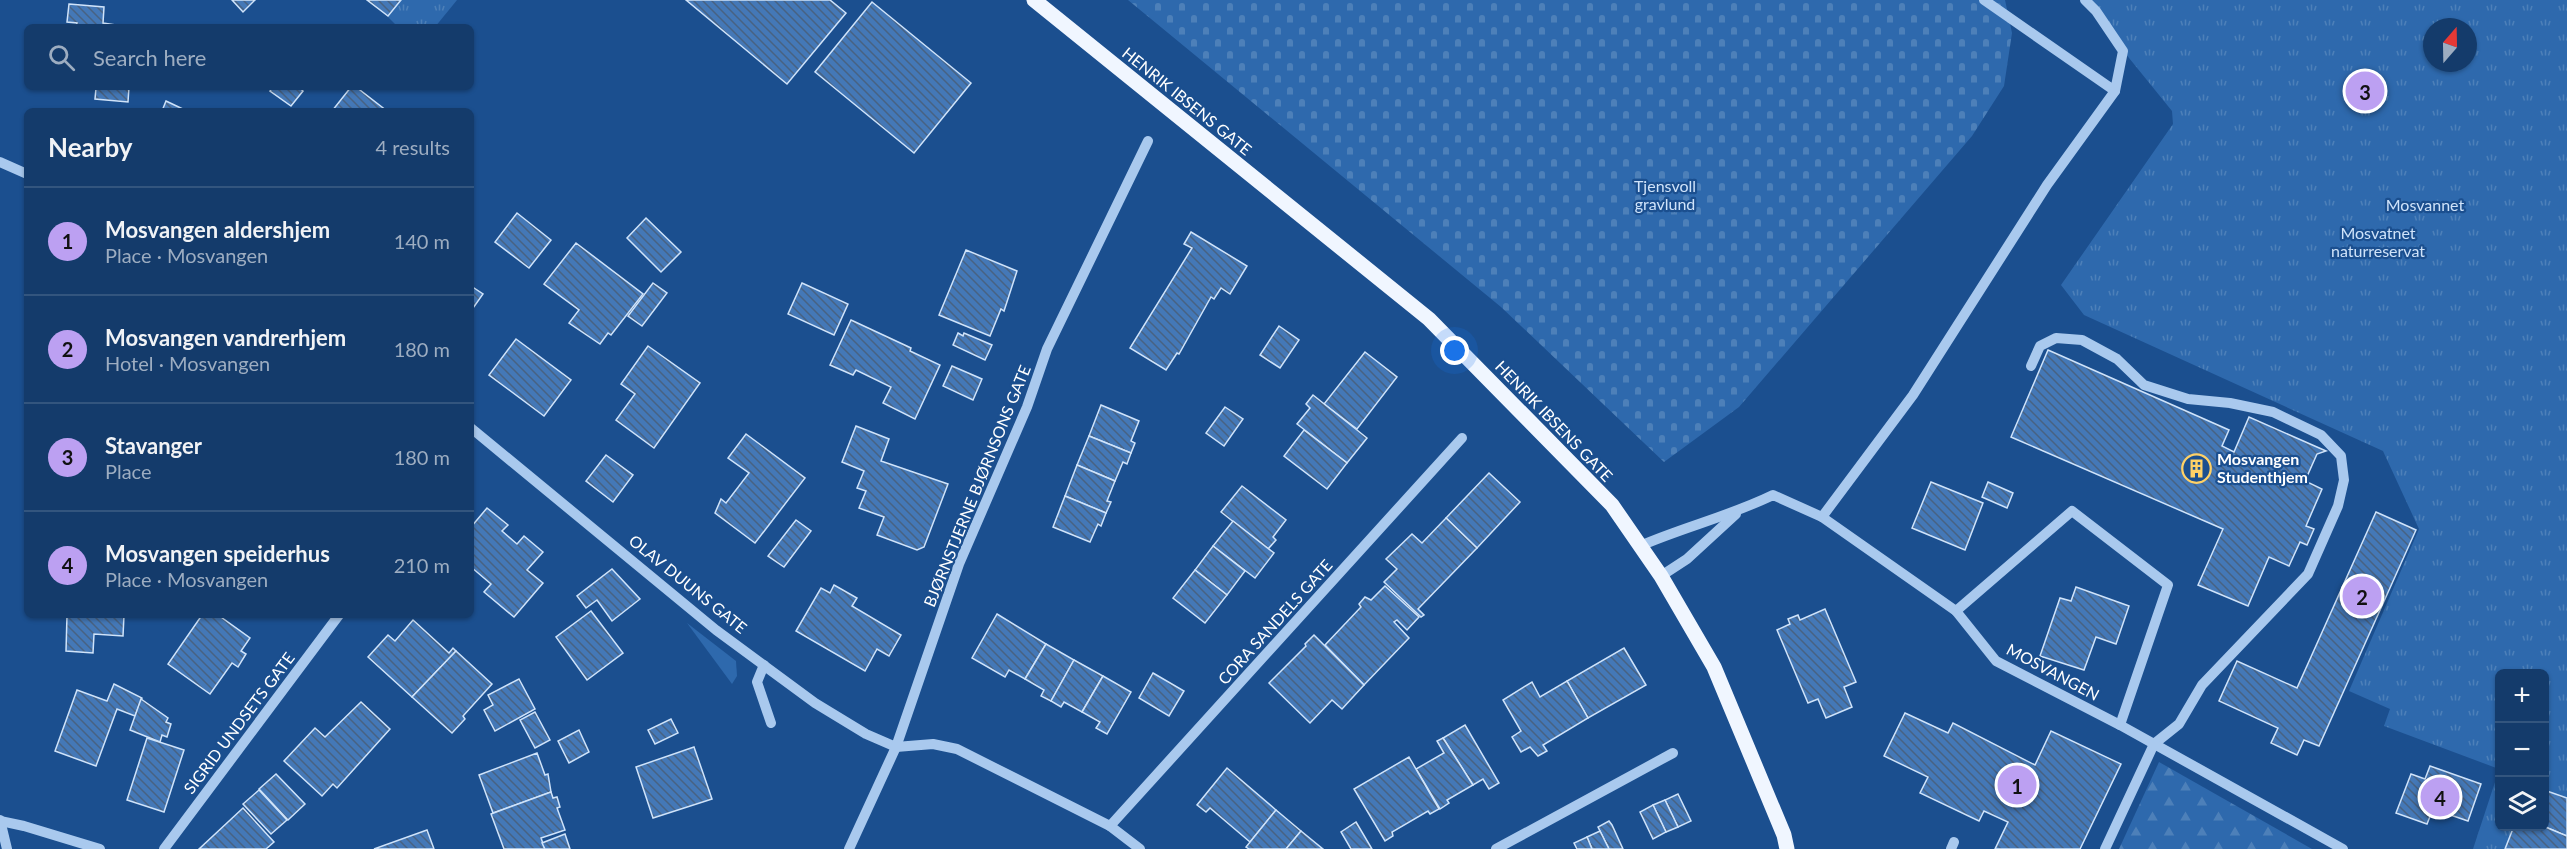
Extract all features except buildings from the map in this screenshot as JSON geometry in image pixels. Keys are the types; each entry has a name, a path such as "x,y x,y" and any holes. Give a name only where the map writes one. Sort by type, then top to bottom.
{"main road":[{"name":"HENRIK IBSENS GATE","path":"1034,0 1429,320 1612,505 1661,576 1714,667 1784,835 1787,849"}],"street":[{"path":"1984,0 2115,91"},
{"path":"1822,517 1913,395 2047,185 2115,91 2123,51 2096,11 2085,0"},
{"name":"BJØRNSTJERNE BJØRNSONS GATE","path":"849,849 896,747 958,564 1027,407 1047,349 1148,141"},
{"path":"0,162 24,173"},
{"path":"2031,366 2040,346 2056,338 2082,340 2117,359 2144,385 2188,399 2230,403 2273,412 2321,435 2341,456 2344,480 2338,506 2308,574 2202,685 2180,724 2154,744 2105,849"},
{"name":"OLAV DUUNS GATE","path":"474,434 716,630 814,703 866,734 896,747"},
{"name":"CORA SANDELS GATE","path":"1110,826 1462,438"},
{"name":"MOSVANGEN","path":"1640,546 1669,533 1738,512 1773,495 1822,517 1956,610 1996,661 2120,725 2343,849"},
{"path":"1956,610 2072,511 2168,585 2120,725"},
{"name":"MOSVANGEN","path":"1661,576 1687,559 1738,512"},
{"name":"SIGRID UNDSETS GATE","path":"164,849 337,618"},
{"path":"764,665 757,682 771,723"},
{"path":"896,747 933,744 957,749 1110,826 1140,849"},
{"path":"1496,849 1672,753"},
{"path":"7,849 0,821 100,849"}],"green space":[{"path":"371,0 457,0 437,24 395,24"},
{"name":"Tjensvoll gravlund","path":"1128,0 2005,0 2012,33 2004,86 1972,136 1739,407 1664,462 1501,307"},
{"name":"Mosvannet","path":"2082,0 2567,0 2567,849 2473,849 2495,782 2495,831 2549,831 2549,669 2495,669 2495,768 2384,726 2390,709 2349,691 2419,529 2383,451 2084,315 2061,285 2173,124 2172,111"},
{"path":"687,623 736,661 737,676 732,684"},
{"path":"2159,762 2312,849 2119,849"}],"place":[{"name":"Stavanger","path":"2365,91"},
{"name":"Mosvangen Studenthjem","path":"2196,468"},
{"name":"Mosvangen vandrerhjem","path":"2362,596"},
{"name":"Mosvangen aldershjem","path":"2017,785"},
{"name":"Mosvangen speiderhus","path":"2440,797"}],"park label":[{"name":"Mosvatnet naturreservat","path":"2378,242"}]}
